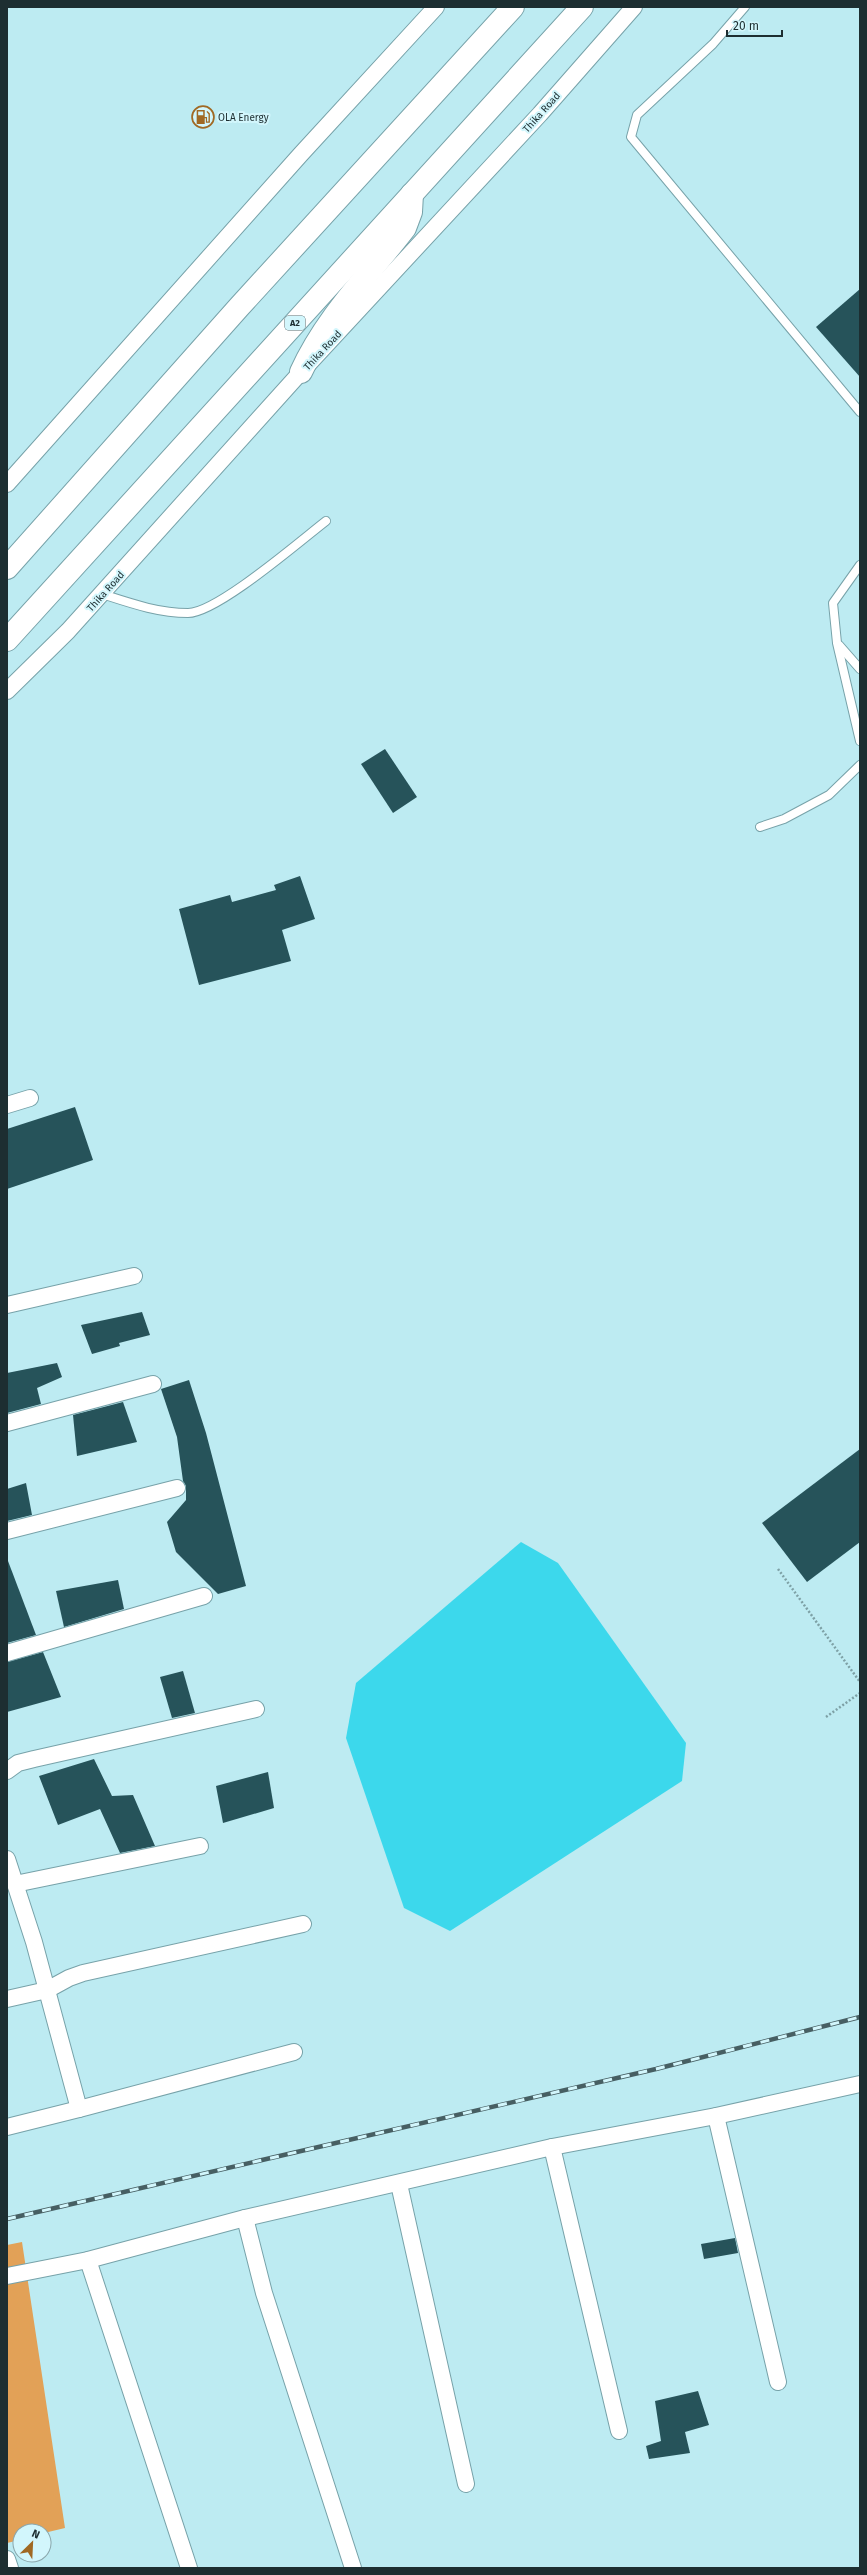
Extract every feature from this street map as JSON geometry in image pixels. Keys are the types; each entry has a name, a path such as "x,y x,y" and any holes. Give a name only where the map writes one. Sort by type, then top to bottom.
{"highway":[{"path":"7,568 239,307 513,7"},
{"name":"A2","path":"7,640 582,7"},
{"path":"301,372 312,347 330,318 405,228 411,212 412,194"}],"street":[{"path":"7,484 301,154 436,7"},
{"name":"Thika Road","path":"7,691 68,631 102,594 301,372 540,114 634,7"},
{"path":"7,1105 30,1098"},
{"path":"7,1305 134,1276"},
{"path":"7,1423 153,1384"},
{"path":"7,1531 178,1488"},
{"path":"7,1653 204,1596"},
{"path":"7,1770 18,1763 34,1759 256,1709"},
{"path":"15,1884 200,1846"},
{"path":"7,1859 47,1990 79,2108"},
{"path":"7,1999 47,1990 69,1978 84,1973 303,1924"},
{"path":"7,2127 294,2052"},
{"path":"7,2276 88,2260 244,2218 399,2184 552,2147 716,2116 860,2084"},
{"path":"716,2116 778,2382"},
{"path":"552,2147 619,2431"},
{"path":"399,2184 466,2484"},
{"path":"244,2218 264,2293 353,2568"},
{"path":"88,2260 189,2568"},
{"path":"7,2559 10,2568"}],"lane":[{"path":"745,7 713,44 636,115 631,137 860,412"},
{"path":"102,594 145,608 189,614 227,598 326,521"},
{"path":"860,565 833,603 837,642 860,741"},
{"path":"837,642 860,669"},
{"path":"760,827 784,819 829,795 860,765"}],"path":[{"path":"778,1569 860,1682"},
{"path":"826,1717 860,1693"}],"shaded area":[{"path":"22,2242 65,2528 52,2531 52,2523 12,2523 12,2542 7,2543 7,2245"}],"water":[{"path":"521,1542 558,1563 686,1743 682,1781 450,1931 404,1908 346,1738 356,1683"}],"building":[{"path":"860,289 860,377 816,327"},
{"path":"385,749 417,797 393,813 361,764"},
{"path":"300,876 315,919 282,930 291,961 199,985 179,909 230,895 232,902 276,890 274,885"},
{"path":"75,1107 93,1160 7,1189 7,1129"},
{"path":"142,1312 150,1335 119,1343 120,1346 92,1354 81,1325"},
{"path":"57,1363 62,1377 37,1388 41,1404 7,1413 7,1373"},
{"path":"189,1380 206,1433 246,1586 218,1594 176,1552 167,1522 186,1500 186,1486 183,1481 177,1437 161,1389"},
{"path":"123,1402 137,1442 77,1456 73,1415"},
{"path":"860,1449 860,1542 807,1582 762,1523"},
{"path":"26,1483 32,1515 7,1521 7,1489"},
{"path":"8,1561 36,1635 7,1643 7,1562"},
{"path":"118,1580 124,1609 64,1627 56,1591"},
{"path":"43,1652 61,1697 7,1712 7,1662"},
{"path":"183,1671 195,1713 172,1718 160,1677"},
{"path":"94,1759 112,1796 133,1795 155,1846 120,1853 100,1809 58,1825 39,1776"},
{"path":"268,1772 274,1808 223,1823 216,1786"},
{"path":"735,2238 738,2253 704,2259 701,2244"},
{"path":"698,2391 709,2425 685,2432 690,2453 649,2459 646,2446 661,2441 655,2401"}],"railway":[{"path":"7,2219 656,2069 860,2017"}],"place":[{"name":"OLA Energy","path":"203,117"}]}
